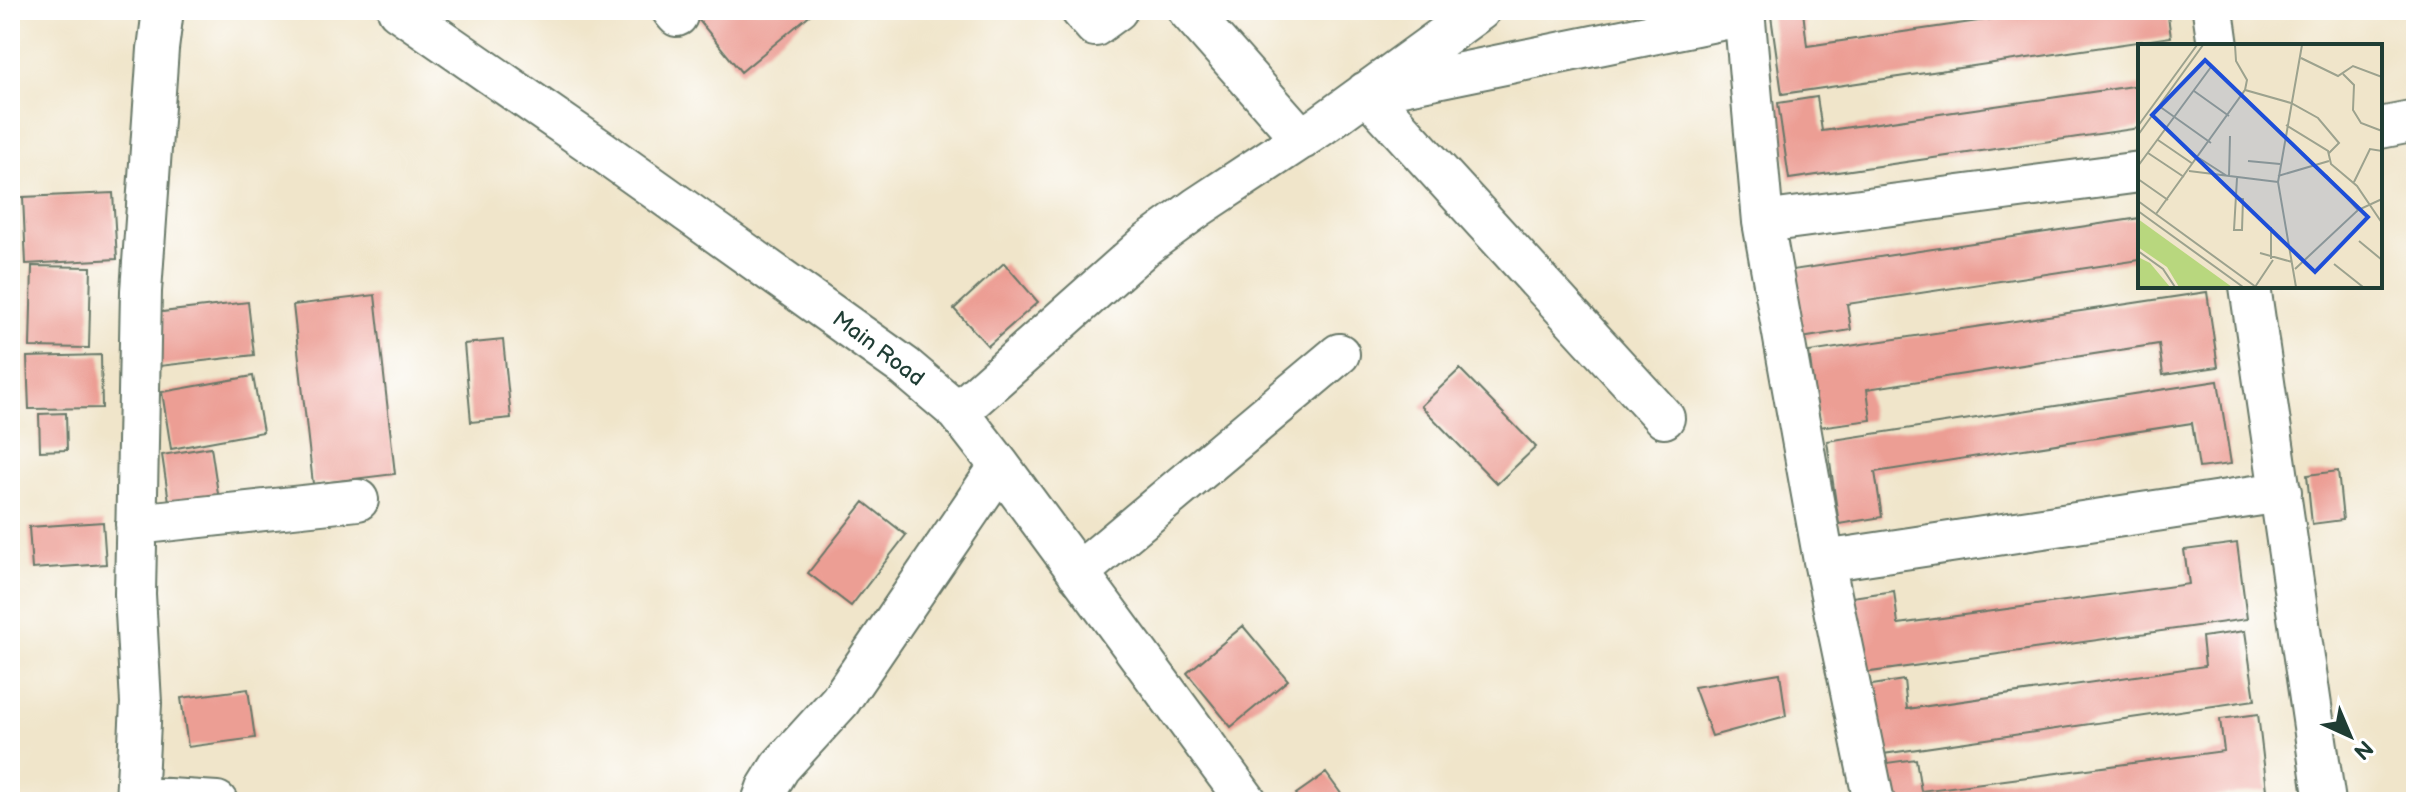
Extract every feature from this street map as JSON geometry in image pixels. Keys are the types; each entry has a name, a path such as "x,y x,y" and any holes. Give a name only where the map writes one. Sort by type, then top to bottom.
{"street":[{"path":"163,10 141,291 135,594 141,703 136,800 217,802"},
{"name":"Main Road","path":"398,10 905,367 958,412 1247,802"},
{"path":"1081,10 1095,26 1117,10"},
{"path":"1188,10 1302,139"},
{"path":"958,412 1146,245 1302,139 1480,10"},
{"path":"2213,10 2218,44"},
{"path":"1366,92 1745,12 1763,222 1824,561 1874,802"},
{"path":"1366,92 1664,418"},
{"path":"2382,128 2416,121"},
{"path":"1763,222 2138,172"},
{"path":"2250,288 2325,802"},
{"path":"1078,573 1339,354"},
{"path":"762,802 780,767 840,701 1000,466"},
{"path":"1824,561 2281,492"},
{"path":"136,524 358,500"}],"building":[{"path":"707,10 809,10 812,13 741,72 697,18"},
{"path":"2053,10 2167,10 2171,37 1782,94 1771,16 1803,11 1807,46"},
{"path":"2138,85 2138,128 1789,179 1778,103 1817,97 1822,131"},
{"path":"113,193 117,259 26,264 23,197"},
{"path":"2138,218 2138,260 1847,304 1851,330 1789,340 1779,272"},
{"path":"1004,263 1038,302 988,346 954,309"},
{"path":"32,266 91,267 89,348 30,347"},
{"path":"2207,292 2218,367 2163,375 2159,344 1867,389 1871,420 1819,427 1809,352"},
{"path":"375,295 395,474 313,484 293,305"},
{"path":"248,302 254,355 160,366 154,313"},
{"path":"503,340 511,418 471,422 464,344"},
{"path":"101,355 102,408 29,409 27,357"},
{"path":"1460,369 1536,447 1497,484 1421,406"},
{"path":"253,376 263,432 171,449 162,392"},
{"path":"2218,381 2231,464 2199,468 2192,423 1875,472 1882,517 1839,524 1827,441"},
{"path":"66,413 67,450 40,451 39,414"},
{"path":"211,447 219,500 170,508 162,455"},
{"path":"2338,471 2343,520 2312,524 2307,475"},
{"path":"864,502 906,535 851,606 808,573"},
{"path":"103,522 106,564 32,569 29,527"},
{"path":"2237,543 2247,619 1856,674 1845,598 1894,591 1898,624 2189,584 2184,550"},
{"path":"1243,626 1288,680 1231,727 1187,673"},
{"path":"2245,631 2255,700 1876,755 1866,686 1904,680 1907,709 2205,666 2202,637"},
{"path":"1780,673 1786,716 1712,736 1694,687"},
{"path":"248,689 255,738 188,747 181,698"},
{"path":"2258,714 2267,790 2175,802 1884,802 1879,764 1916,759 1921,791 2224,751 2220,719"},
{"path":"1326,773 1347,802 1302,802 1296,794"}]}
